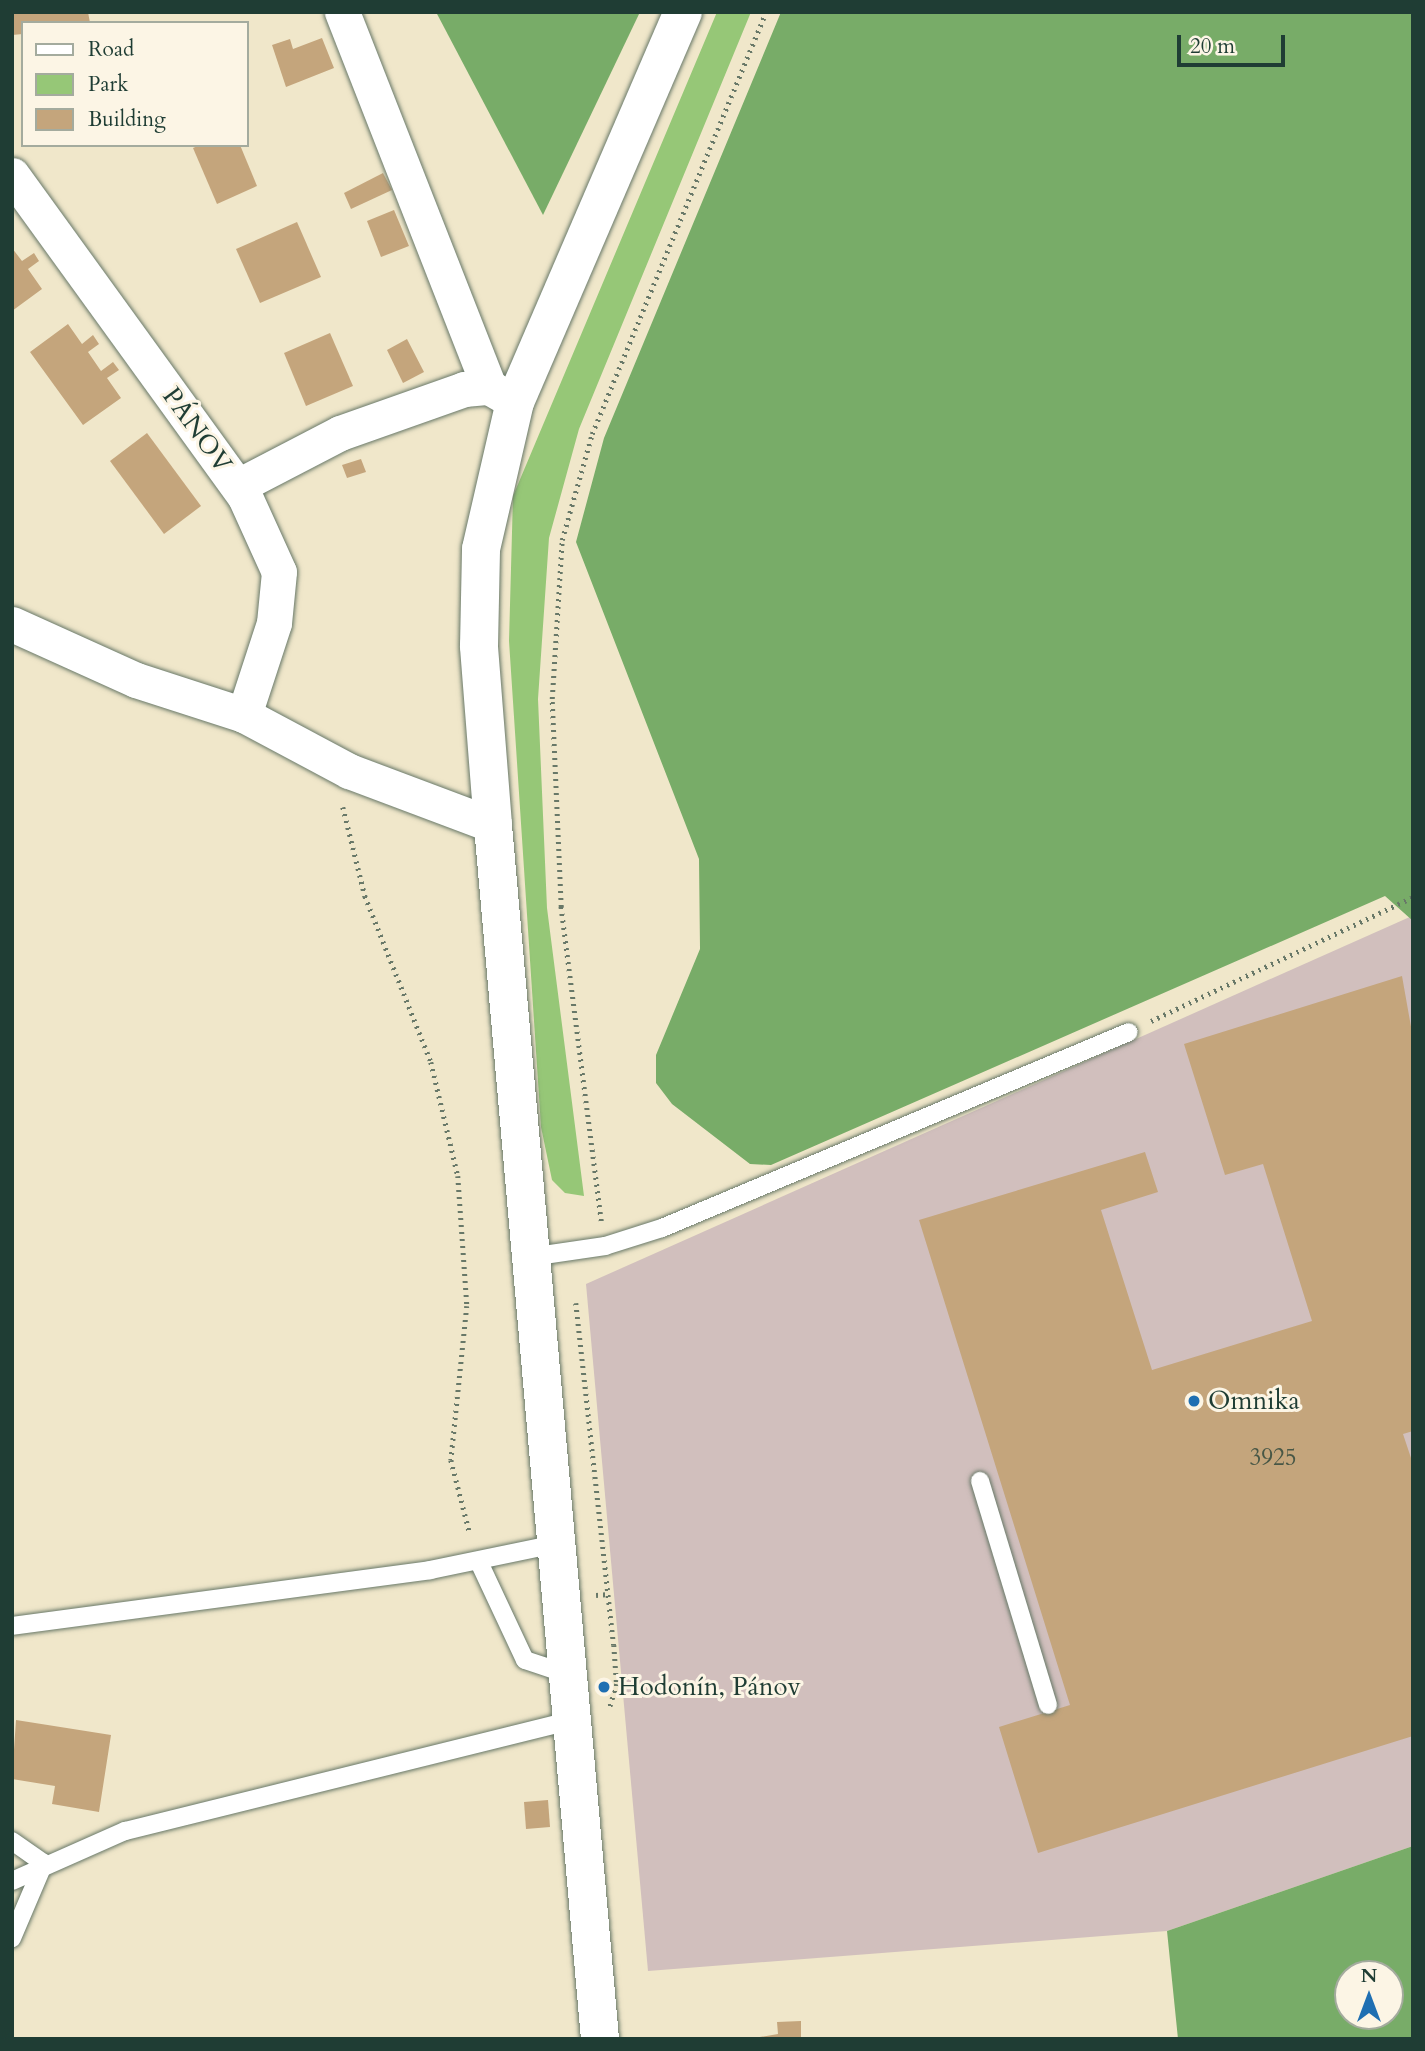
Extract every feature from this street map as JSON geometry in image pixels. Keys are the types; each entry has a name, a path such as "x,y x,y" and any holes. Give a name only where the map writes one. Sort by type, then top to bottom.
{"main road":[{"path":"600,2039 493,825 479,646 481,549 502,395 683,12"}],"street":[{"path":"342,12 502,395"},
{"name":"PÁNOV","path":"12,176 238,486 279,572 274,623 244,716"},
{"path":"238,486 340,433 464,389 502,395"},
{"path":"12,624 136,680 244,716 349,771 493,825"}],"lane":[{"path":"530,1257 570,1254 605,1246 1129,1032"},
{"path":"980,1481 1048,1704"},
{"path":"12,1626 479,1562 555,1544"},
{"path":"479,1562 525,1660 567,1674"},
{"path":"12,1881 44,1863 125,1831 572,1720"},
{"path":"12,1841 44,1863"},
{"path":"12,1938 44,1863"}],"path":[{"path":"605,1246 561,907 552,699 562,540 592,434 766,12"},
{"path":"349,771 346,839 423,1037 458,1175 467,1306 451,1460 479,1562"},
{"path":"1129,1032 1413,897"},
{"path":"570,1254 609,1594"}],"shaded area":[{"path":"1412,916 1413,1846 1167,1931 648,1971 586,1284"}],"green space":[{"path":"436,12 640,12 543,215"},
{"path":"717,12 751,12 579,429 549,538 538,699 547,908 584,1196 565,1193 552,1180 541,1127 509,641 513,496"},
{"path":"781,12 1413,12 1413,921 1385,896 771,1165 750,1164 672,1104 656,1083 656,1055 700,949 699,859 576,542 604,438"},
{"path":"1413,1846 1413,2039 1178,2039 1167,1931"}],"building":[{"path":"12,12 88,12 90,21 21,21 21,34 12,35"},
{"path":"322,38 334,68 286,87 272,45 290,39 293,49"},
{"path":"241,147 257,186 217,204 193,148"},
{"path":"383,173 392,190 351,209 344,193"},
{"path":"394,210 409,246 381,257 367,221"},
{"path":"297,222 321,277 260,303 236,249"},
{"path":"12,248 22,261 34,253 39,261 28,269 42,289 12,311"},
{"path":"68,324 82,344 93,335 99,344 88,352 101,371 113,362 119,370 107,378 121,398 83,425 30,352"},
{"path":"330,333 353,386 306,406 284,353"},
{"path":"407,339 424,372 403,383 387,350"},
{"path":"147,433 201,506 164,534 110,461"},
{"path":"361,459 366,472 347,478 342,465"},
{"name":"Omnika","path":"1402,976 1413,1038 1413,1431 1403,1434 1413,1464 1413,1736 1038,1853 999,1727 1070,1705 919,1220 1145,1152 1158,1192 1101,1210 1152,1370 1312,1321 1263,1164 1225,1175 1184,1044"},
{"path":"16,1720 111,1735 99,1812 52,1804 55,1786 12,1779"},
{"path":"548,1800 550,1827 526,1829 524,1802"},
{"path":"801,2021 801,2039 748,2039 778,2034 777,2022"}],"place":[{"name":"Omnika","path":"1194,1401"},
{"name":"Hodonín, Pánov","path":"604,1687"}]}
